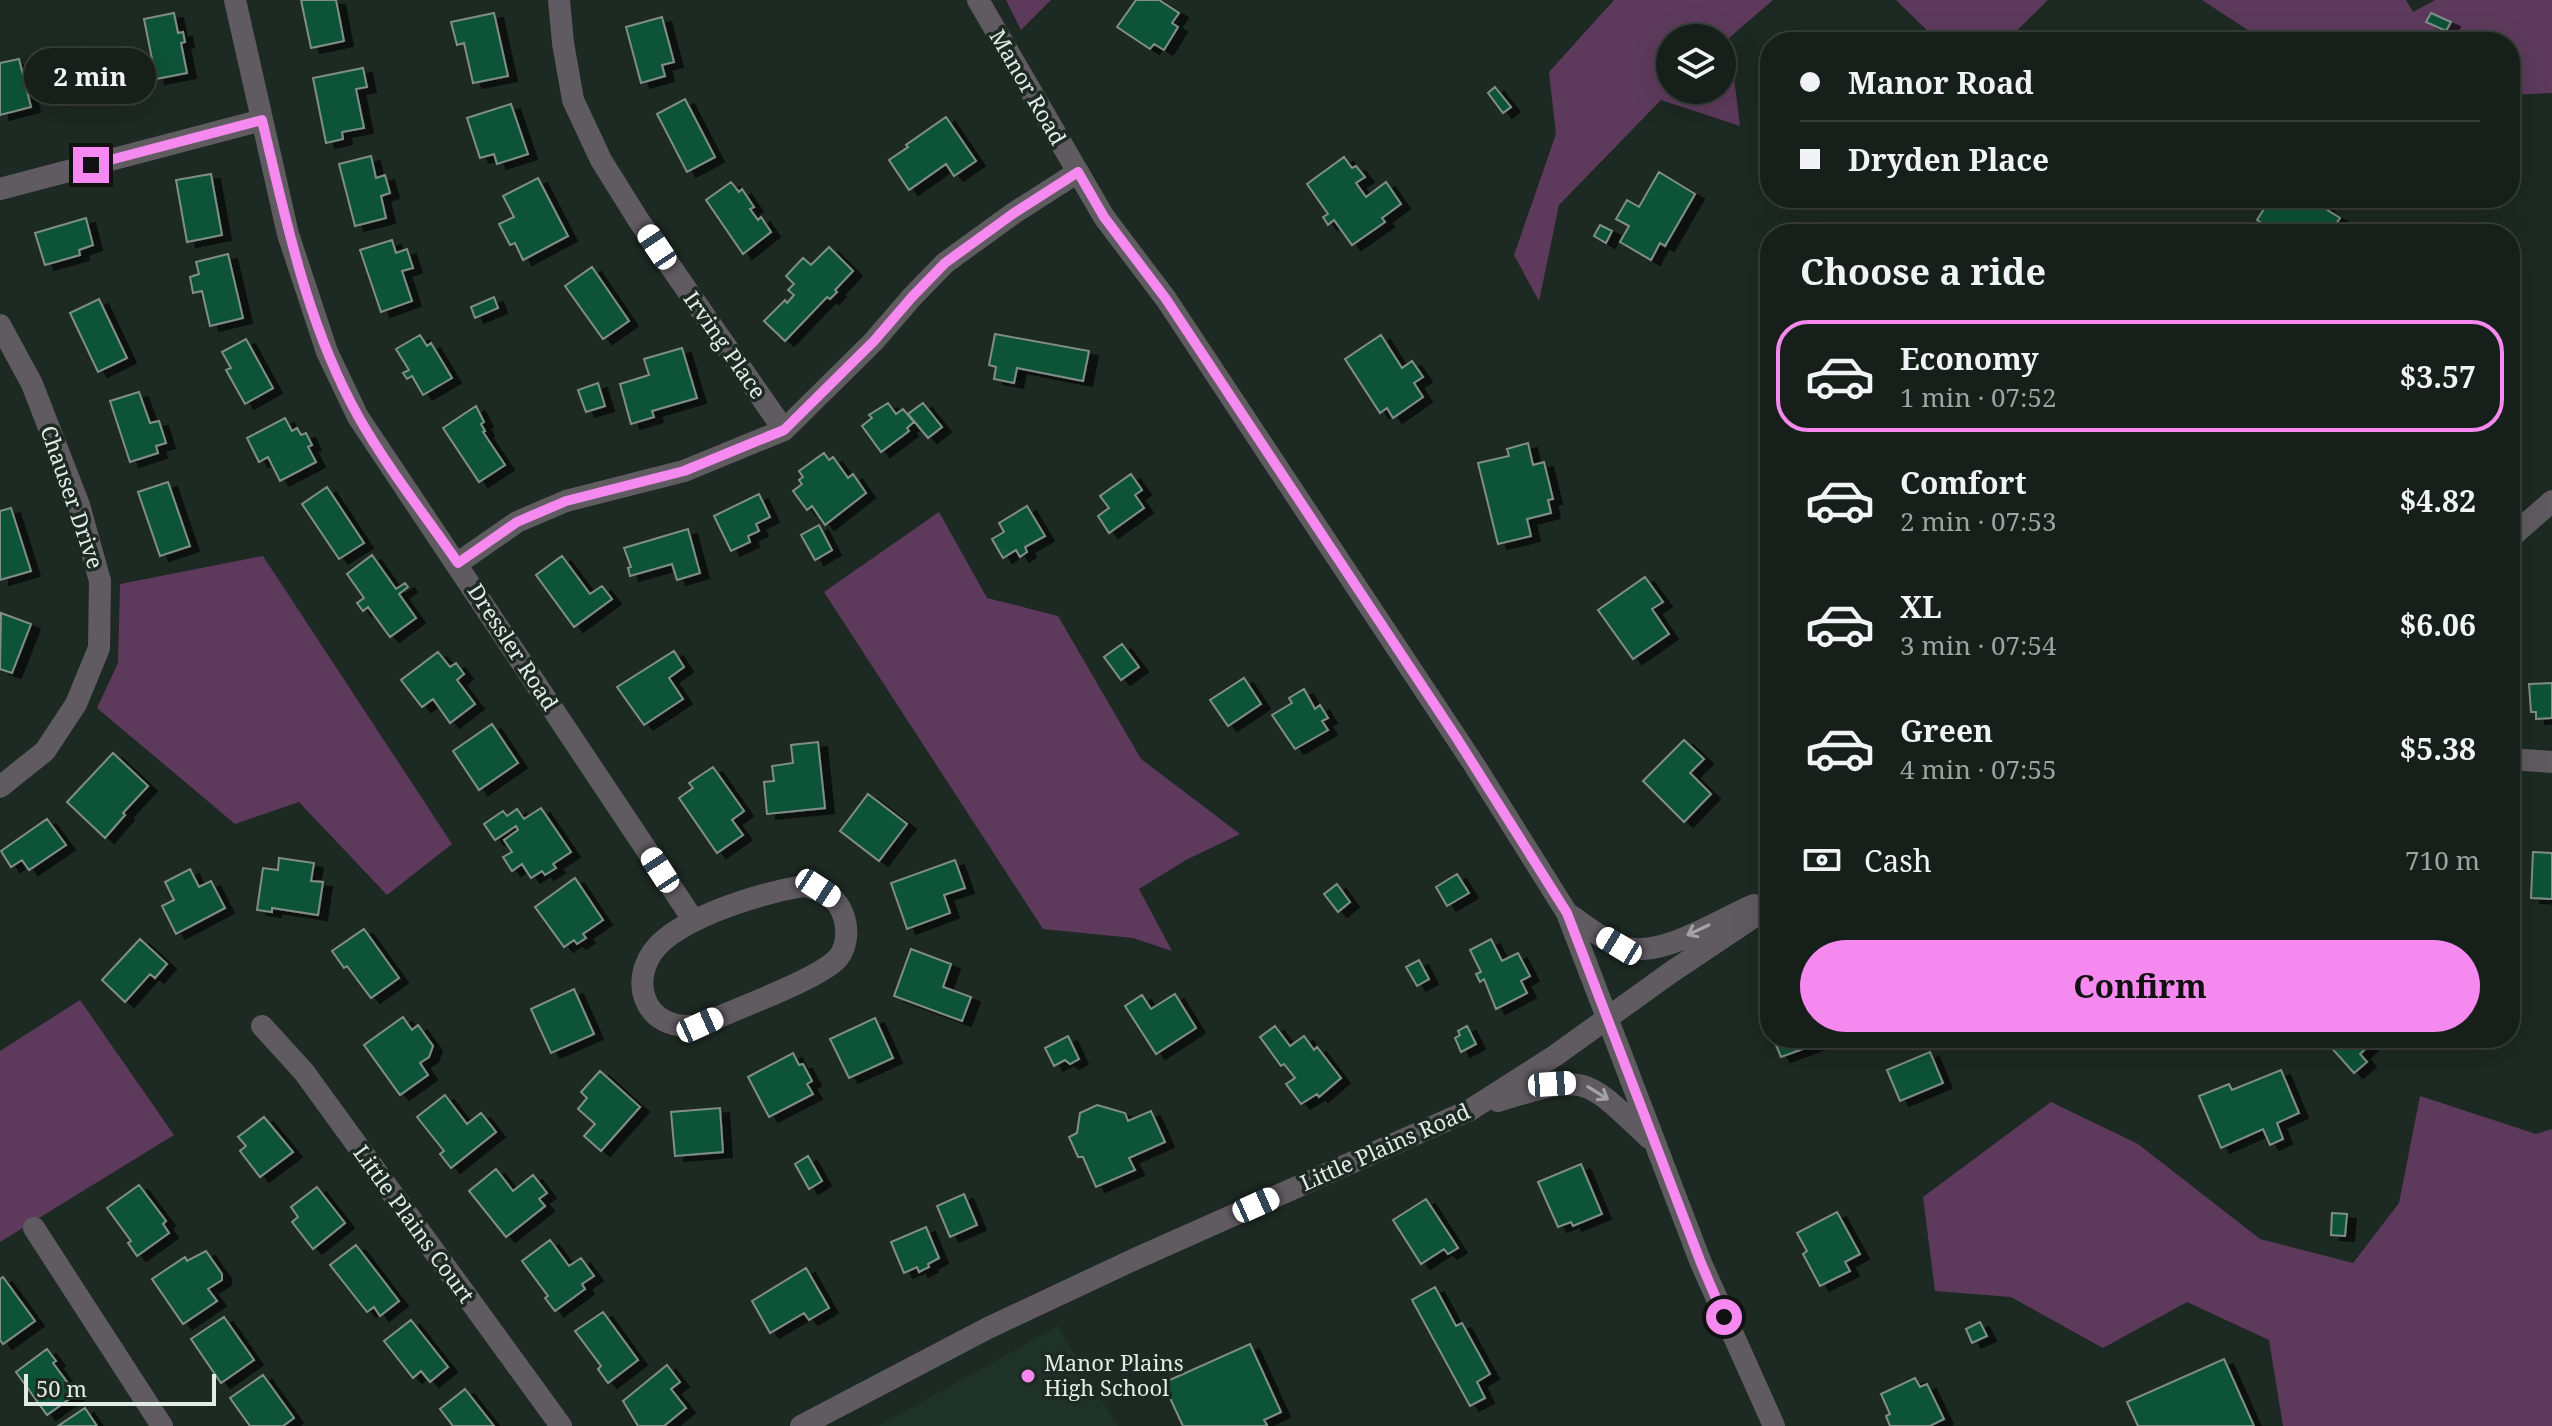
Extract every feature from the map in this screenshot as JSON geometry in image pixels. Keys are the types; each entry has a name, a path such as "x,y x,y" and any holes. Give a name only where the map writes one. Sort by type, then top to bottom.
{"street":[{"name":"Dressler Road","path":"235,0 288,234 327,352 358,417 694,921"},
{"name":"Irving Place","path":"559,0 573,100 601,160 639,221 784,430"},
{"name":"Manor Road","path":"978,0 1104,217 1166,299 1464,749 1567,913 1701,1263 1774,1426"},
{"path":"0,189 262,120"},
{"path":"458,563 517,522 566,501 684,471 784,430 874,341 945,263 1078,172"},
{"name":"Chauser Drive","path":"0,325 32,384 79,505 100,581 99,648 76,704 45,751 0,787"},
{"path":"2520,529 2552,501"},
{"path":"2520,760 2552,762"},
{"path":"803,886 818,888 832,898 842,910 847,926 845,944 838,958 819,973 700,1025 686,1028 671,1026 655,1016 647,1005 642,987 645,968 652,951 666,938 694,921 768,892 803,886"},
{"path":"1567,913 1619,946 1638,950 1664,946 1760,903"},
{"name":"Little Plains Road","path":"801,1426 1002,1322 1470,1110 1556,1055 1760,913"},
{"name":"Little Plains Court","path":"262,1026 304,1072 561,1426"},
{"path":"1470,1110 1552,1084 1588,1086 1607,1098 1656,1145"},
{"path":"34,1228 162,1426"}],"shaded area":[{"path":"1006,0 1051,0 1021,30"},
{"path":"1614,0 1773,0 1736,32 1736,24 1656,24 1657,104 1559,205 1539,301 1514,255 1556,134 1549,72"},
{"path":"1896,0 2048,0 2015,32 1929,32"},
{"path":"2202,0 2406,0 2413,12 2435,0 2552,0 2552,93 2520,95 2520,32 2251,32"},
{"path":"1736,94 1740,126 1673,104 1736,104"},
{"path":"939,512 987,598 1058,616 1141,759 1240,834 1186,860 1139,889 1172,951 1133,938 1043,929 824,592"},
{"path":"263,556 452,844 387,895 299,802 235,824 97,708 118,663 120,584"},
{"path":"80,1000 174,1135 0,1242 0,1051"},
{"path":"2420,1096 2536,1134 2552,1129 2552,1426 2283,1426 2269,1340 2187,1302 2103,1348 2011,1297 1935,1291 1923,1197 2051,1102 2138,1144 2260,1239 2353,1263 2399,1203"},
{"name":"Manor Plains High School","path":"1058,1326 1118,1426 878,1426"}],"building":[{"path":"301,0 336,0 344,41 311,48"},
{"path":"1136,0 1159,0 1179,13 1172,23 1178,27 1164,50 1154,44 1150,49 1117,27"},
{"path":"174,13 178,33 183,32 185,42 181,43 187,73 156,79 144,19"},
{"path":"494,13 508,76 473,83 464,43 457,45 451,22"},
{"path":"2431,13 2451,22 2446,31 2426,22"},
{"path":"662,17 674,62 662,65 665,76 641,83 626,27"},
{"path":"83,47 87,61 103,57 110,87 60,101 53,74 66,71 61,52"},
{"path":"19,59 31,107 0,115 0,63"},
{"path":"363,68 367,87 356,89 364,128 342,132 343,139 326,143 313,78"},
{"path":"1495,87 1511,107 1503,113 1488,93"},
{"path":"685,99 715,157 687,172 657,114"},
{"path":"511,104 528,154 497,164 494,154 480,158 467,118"},
{"path":"946,117 976,161 954,176 946,164 909,190 889,160"},
{"path":"371,156 376,178 385,175 390,193 381,196 386,218 355,226 339,164"},
{"path":"1344,157 1352,168 1356,166 1365,177 1356,183 1366,197 1386,182 1401,204 1382,218 1385,222 1352,245 1334,220 1328,225 1323,217 1328,214 1307,184"},
{"path":"1659,172 1695,194 1665,246 1660,243 1651,260 1620,242 1629,226 1616,219 1627,200 1639,207"},
{"path":"211,174 222,235 187,242 176,180"},
{"path":"538,178 568,236 523,260 515,243 510,245 499,224 514,217 503,196"},
{"path":"731,182 739,192 742,189 754,207 750,209 758,220 761,217 771,232 743,254 706,200"},
{"path":"2265,208 2324,208 2340,218 2336,224 2263,224 2257,220"},
{"path":"86,218 93,245 79,250 80,255 45,265 35,233"},
{"path":"1600,225 1612,231 1606,243 1594,236"},
{"path":"392,240 396,253 407,249 413,268 402,271 412,301 381,312 360,250"},
{"path":"829,247 853,271 835,290 837,292 830,299 827,297 785,341 764,321 794,295 788,290 794,284 786,276 803,258 811,265"},
{"path":"228,254 243,318 210,326 202,291 193,293 190,277 199,274 196,262"},
{"path":"592,267 629,321 603,339 565,286"},
{"path":"494,297 498,308 475,318 471,307"},
{"path":"99,299 127,358 98,372 70,313"},
{"path":"995,334 1089,351 1083,381 1017,368 1014,383 994,379 996,367 989,365"},
{"path":"420,335 427,346 431,343 452,378 423,395 412,376 407,379 403,373 409,370 396,349"},
{"path":"1381,335 1402,368 1412,361 1423,377 1414,383 1423,397 1393,418 1387,408 1380,413 1345,359"},
{"path":"246,339 273,388 245,404 226,370 231,368 222,352"},
{"path":"682,348 697,398 652,411 654,417 631,424 620,384 649,375 644,359"},
{"path":"598,383 605,406 586,412 578,390"},
{"path":"139,392 150,423 159,421 166,443 156,446 158,453 130,462 110,401"},
{"path":"888,403 896,414 903,409 914,422 907,428 909,431 881,452 862,426 872,418 869,415"},
{"path":"923,403 942,427 928,438 908,414"},
{"path":"476,406 484,422 481,424 483,432 505,465 479,482 443,428"},
{"path":"285,418 292,431 297,428 301,435 306,433 312,445 308,447 316,462 280,481 268,457 259,462 247,438"},
{"path":"1528,443 1533,465 1544,462 1553,499 1548,500 1551,513 1527,519 1531,536 1498,544 1478,463 1509,456 1507,449"},
{"path":"824,453 829,460 833,457 848,478 853,474 866,493 825,525 812,506 807,510 793,491 802,484 799,480 803,477 799,471"},
{"path":"1131,474 1142,490 1135,495 1144,508 1109,533 1098,516 1109,508 1100,496"},
{"path":"168,482 190,546 160,556 138,492"},
{"path":"327,487 364,543 339,559 302,504"},
{"path":"759,494 770,517 756,524 759,531 748,536 750,542 731,551 714,516"},
{"path":"1027,506 1045,536 1025,547 1027,552 1020,557 1016,550 1003,558 992,539 1004,532 999,523"},
{"path":"11,508 31,571 0,580 0,511"},
{"path":"819,525 832,550 815,560 801,535"},
{"path":"688,529 700,573 677,580 672,564 630,576 628,568 631,567 624,548"},
{"path":"372,555 396,589 405,583 408,587 399,594 416,618 390,637 368,607 363,611 357,603 364,598 347,574"},
{"path":"562,556 590,594 602,586 612,599 574,627 536,575"},
{"path":"1645,577 1663,602 1652,609 1669,634 1633,659 1598,610"},
{"path":"1,613 31,624 12,673 0,669"},
{"path":"1122,644 1139,667 1121,680 1104,657"},
{"path":"674,651 684,667 669,678 683,699 644,725 617,687"},
{"path":"438,652 450,667 456,663 464,674 457,680 475,704 450,723 433,699 422,707 401,680"},
{"path":"1244,678 1261,704 1228,726 1210,700"},
{"path":"2552,683 2552,718 2536,719 2536,712 2531,712 2529,684"},
{"path":"1304,689 1315,709 1320,705 1328,718 1322,721 1328,730 1295,749 1272,715 1292,703 1289,698"},
{"path":"492,724 518,763 479,790 453,751"},
{"path":"1684,740 1704,759 1690,773 1711,794 1684,822 1643,781"},
{"path":"818,742 825,808 767,814 764,782 774,781 772,766 793,763 791,745"},
{"path":"113,753 148,786 105,838 67,802"},
{"path":"713,767 744,811 732,820 743,835 717,853 679,798 693,788 689,783"},
{"path":"868,794 907,824 879,861 840,831"},
{"path":"541,808 571,852 553,864 556,868 545,875 542,871 531,878 522,864 512,871 503,857 512,852 504,840 518,830 516,826 495,840 484,824 503,811 507,816 517,809 524,819"},
{"path":"47,819 66,845 29,870 22,860 11,867 1,851"},
{"path":"2533,852 2552,853 2552,899 2531,898"},
{"path":"279,858 314,863 311,881 323,882 318,915 272,908 272,912 257,910 263,868 278,870"},
{"path":"955,860 965,888 944,895 950,913 907,929 891,883"},
{"path":"190,869 199,887 211,881 225,908 176,934 162,906 174,900 165,882"},
{"path":"1457,874 1469,893 1447,906 1436,887"},
{"path":"575,878 603,920 583,934 586,938 577,944 574,940 564,947 535,907"},
{"path":"1337,884 1350,902 1338,912 1324,894"},
{"path":"364,929 399,978 371,998 332,951"},
{"path":"140,939 167,964 155,978 150,974 125,1002 102,980"},
{"path":"1491,939 1502,961 1518,953 1530,976 1521,981 1527,993 1496,1009 1484,979 1480,982 1476,974 1481,972 1470,950"},
{"path":"911,949 951,964 943,987 971,997 962,1021 894,996"},
{"path":"1419,960 1429,979 1417,986 1406,967"},
{"path":"574,989 594,1034 551,1053 531,1009"},
{"path":"1175,994 1196,1028 1156,1054 1125,1006 1142,995 1151,1009"},
{"path":"403,1017 412,1030 418,1025 433,1046 429,1057 420,1063 428,1075 400,1095 364,1045"},
{"path":"875,1018 893,1058 849,1078 830,1039"},
{"path":"1275,1026 1290,1046 1304,1036 1314,1050 1317,1047 1341,1078 1319,1097 1317,1094 1301,1104 1286,1084 1295,1078 1284,1064 1281,1066 1260,1037"},
{"path":"1467,1026 1476,1044 1461,1052 1455,1038 1460,1035 1458,1031"},
{"path":"1068,1036 1079,1059 1070,1064 1065,1060 1054,1066 1045,1048"},
{"path":"1777,1048 1806,1048 1781,1057"},
{"path":"2332,1048 2366,1048 2360,1054 2367,1062 2354,1073"},
{"path":"1930,1052 1943,1083 1900,1101 1887,1070"},
{"path":"793,1053 812,1081 807,1084 813,1094 769,1117 748,1077"},
{"path":"2281,1070 2299,1113 2277,1123 2283,1139 2270,1145 2263,1129 2221,1148 2199,1096 2229,1084 2232,1090"},
{"path":"600,1071 640,1107 601,1151 584,1136 595,1124 578,1109 587,1098 581,1092"},
{"path":"445,1095 467,1124 481,1113 496,1132 451,1168 440,1154 444,1151 417,1117"},
{"path":"1097,1105 1125,1113 1128,1121 1151,1111 1165,1142 1129,1158 1135,1170 1096,1187 1083,1157 1078,1157 1069,1137 1077,1133 1080,1113"},
{"path":"720,1108 723,1152 675,1156 671,1112"},
{"path":"264,1117 293,1152 260,1177 240,1151 246,1146 238,1137"},
{"path":"808,1156 822,1181 809,1189 795,1164"},
{"path":"1581,1164 1602,1214 1573,1226 1571,1222 1558,1227 1538,1182"},
{"path":"496,1169 513,1191 533,1175 547,1193 539,1199 545,1206 506,1237 469,1191"},
{"path":"139,1185 166,1221 163,1224 169,1233 137,1256 128,1243 131,1241 107,1208"},
{"path":"317,1187 345,1223 313,1249 292,1222 298,1217 291,1207"},
{"path":"964,1194 977,1225 950,1237 937,1206"},
{"path":"1426,1199 1458,1248 1448,1254 1444,1249 1421,1264 1393,1220"},
{"path":"1837,1212 1860,1254 1845,1262 1850,1271 1820,1286 1803,1254 1807,1251 1797,1233"},
{"path":"2332,1213 2347,1214 2345,1236 2331,1235"},
{"path":"926,1227 939,1258 919,1272 917,1267 904,1273 891,1242"},
{"path":"550,1240 569,1266 581,1258 594,1276 582,1284 585,1289 555,1311 545,1298 548,1296 522,1261"},
{"path":"356,1245 399,1301 380,1316 374,1307 367,1312 330,1265"},
{"path":"206,1251 222,1274 222,1280 208,1289 217,1301 183,1324 152,1279 185,1257 187,1261"},
{"path":"806,1268 829,1308 809,1320 804,1313 770,1333 752,1301"},
{"path":"3,1277 35,1321 3,1344 0,1340 0,1279"},
{"path":"1435,1287 1456,1326 1462,1323 1490,1374 1477,1382 1485,1398 1470,1406 1412,1300"},
{"path":"603,1312 638,1360 608,1383 598,1369 601,1366 575,1331"},
{"path":"224,1317 254,1360 221,1383 191,1339"},
{"path":"411,1320 448,1367 430,1382 421,1371 413,1378 384,1341"},
{"path":"1980,1322 1987,1336 1972,1343 1966,1329"},
{"path":"1250,1344 1281,1412 1264,1420 1267,1425 1264,1426 1183,1426 1163,1383"},
{"path":"47,1349 56,1361 53,1363 76,1394 47,1415 16,1372"},
{"path":"2224,1359 2254,1426 2138,1426 2127,1402"},
{"path":"667,1365 680,1382 671,1389 686,1408 664,1426 638,1426 623,1401"},
{"path":"263,1375 294,1418 283,1426 250,1426 230,1398"},
{"path":"1915,1378 1920,1387 1927,1384 1944,1419 1930,1426 1890,1426 1886,1416 1890,1414 1881,1394"},
{"path":"465,1389 494,1426 453,1426 440,1409"},
{"path":"85,1408 97,1426 58,1426"}],"place":[{"name":"Manor Plains High School","path":"1028,1376"}],"route":[{"path":"91,165 262,120 288,234 327,352 358,417 458,563 517,522 566,501 684,471 784,430 874,341 945,263 1078,172 1104,217 1166,299 1456,737 1567,913 1724,1317"}]}
